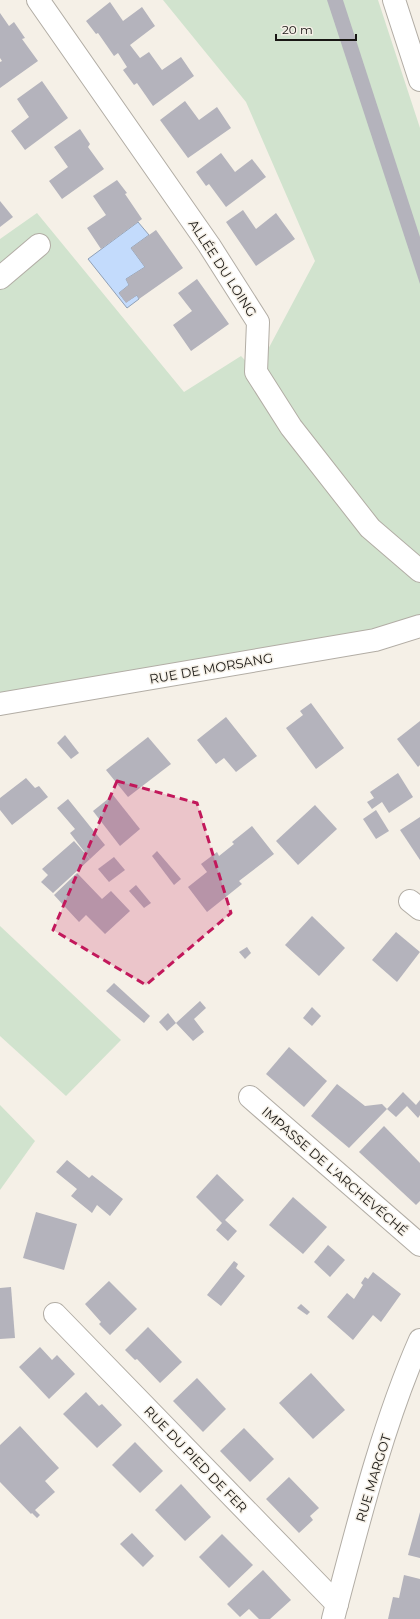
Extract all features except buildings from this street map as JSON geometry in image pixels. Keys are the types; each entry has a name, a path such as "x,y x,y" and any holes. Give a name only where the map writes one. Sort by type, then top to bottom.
{"street":[{"name":"ALLÉE DU LOING","path":"38,0 209,245 258,322 256,372 291,427 370,528 420,571"},
{"path":"394,0 420,80"},
{"path":"0,278 40,245"},
{"name":"RUE DE MORSANG","path":"0,704 375,640 420,626"},
{"name":"IMPASSE DE L'ARCHEVÉCHÉ","path":"250,1097 420,1245"},
{"name":"RUE DU PIED DE FER","path":"55,1314 335,1611"},
{"name":"RUE MARGOT","path":"335,1611 374,1471 405,1374 420,1340"}],"highlighted area":[{"path":"117,781 197,803 231,913 146,985 53,930"}],"green space":[{"path":"163,0 378,0 420,128 420,626 0,704 0,239 37,213 184,392 241,356 256,372 315,261 246,102"},
{"path":"0,926 121,1040 66,1096 0,1036"},
{"path":"0,1105 35,1141 0,1190"}],"water":[{"path":"138,222 149,235 131,248 145,267 126,279 129,285 119,293 126,302 137,295 139,299 127,308 88,259"}]}
